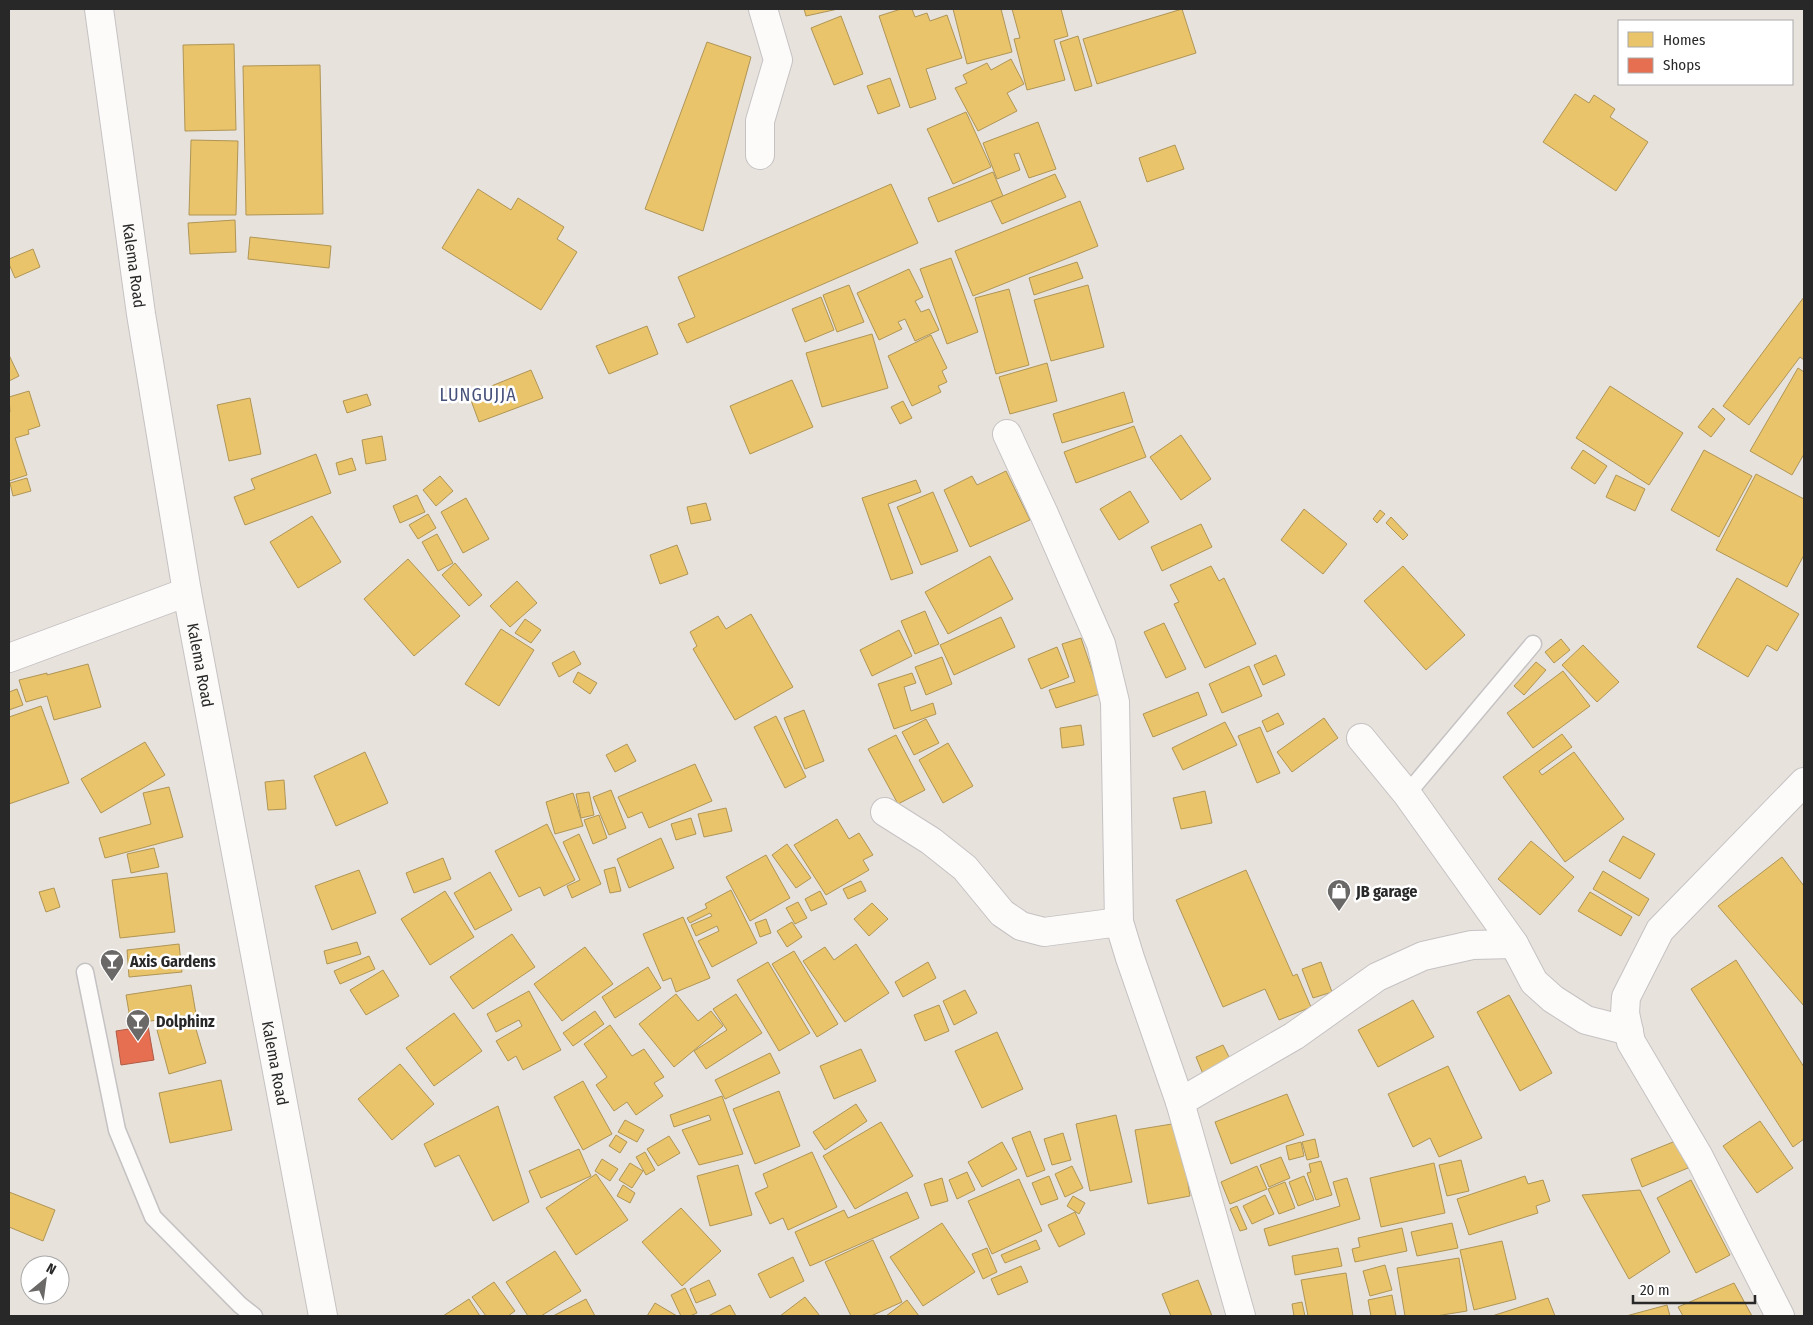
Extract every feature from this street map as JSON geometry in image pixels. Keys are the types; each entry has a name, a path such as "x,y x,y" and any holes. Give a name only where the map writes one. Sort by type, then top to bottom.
{"street":[{"name":"Kalema Road","path":"100,9 141,314 187,592 323,1316"},
{"path":"760,155 760,121 778,60 763,9"},
{"path":"1007,434 1101,644 1115,702 1119,922 1180,1102 1241,1316"},
{"path":"9,658 187,592"},
{"path":"1361,738 1407,794 1514,944 1534,982 1553,999 1586,1020 1629,1032"},
{"path":"1780,1316 1699,1157 1631,1042 1625,1013 1626,997 1660,930 1804,782"},
{"path":"885,812 931,841 964,868 1002,913 1021,926 1044,932 1119,922"},
{"path":"1180,1102 1294,1036 1376,977 1423,956 1472,945 1514,944"}],"lane":[{"path":"1407,794 1533,644"},
{"path":"85,972 117,1130 153,1217 240,1305 254,1316"}],"building: Homes":[{"path":"804,9 838,9 806,16"},
{"path":"901,9 912,9 915,17 927,13 930,21 947,15 962,58 926,69 936,99 910,108 879,16"},
{"path":"953,9 1001,9 1012,52 967,64"},
{"path":"1012,9 1061,9 1068,36 1054,40 1065,80 1027,90 1014,39 1020,38"},
{"path":"1182,9 1196,53 1097,84 1083,39"},
{"path":"841,16 863,74 834,85 811,28"},
{"path":"1078,36 1092,86 1075,91 1060,42"},
{"path":"707,42 751,57 703,231 645,209"},
{"path":"234,44 236,130 185,131 183,45"},
{"path":"1011,59 1024,84 1007,93 1017,111 978,131 955,88 967,83 963,75 987,63 991,70"},
{"path":"320,65 323,214 246,215 243,66"},
{"path":"890,78 900,106 878,114 867,86"},
{"path":"1575,94 1589,103 1594,95 1615,109 1610,117 1648,142 1616,191 1543,142"},
{"path":"966,112 991,167 953,184 927,129"},
{"path":"1038,122 1056,169 1029,178 1019,153 1014,154 1020,170 997,179 983,143"},
{"path":"191,140 238,141 236,215 189,215"},
{"path":"1175,145 1184,169 1147,182 1139,158"},
{"path":"993,172 1003,196 938,222 928,198"},
{"path":"1055,174 1066,197 1002,224 991,201"},
{"path":"891,184 918,243 687,343 678,324 695,317 678,277"},
{"path":"478,189 511,210 518,198 564,227 557,239 577,252 541,310 442,248"},
{"path":"1080,201 1098,246 973,296 955,251"},
{"path":"235,220 236,252 190,254 188,223"},
{"path":"250,237 331,246 329,268 248,259"},
{"path":"33,249 40,267 15,278 9,264 9,259"},
{"path":"951,258 978,332 947,344 920,269"},
{"path":"1077,262 1083,278 1034,295 1029,278"},
{"path":"909,269 923,297 915,301 921,312 929,309 939,330 915,341 905,319 898,322 902,329 879,340 857,293"},
{"path":"849,285 864,322 837,332 823,295"},
{"path":"1088,285 1104,347 1051,361 1034,300"},
{"path":"1009,289 1029,365 996,374 975,298"},
{"path":"821,297 834,330 805,342 792,309"},
{"path":"1804,297 1804,360 1800,357 1749,425 1723,406"},
{"path":"647,326 658,354 609,374 596,346"},
{"path":"872,334 888,388 822,407 806,353"},
{"path":"931,335 947,368 942,371 947,382 938,386 941,392 912,406 888,356"},
{"path":"9,355 19,376 9,381"},
{"path":"1047,363 1057,401 1010,414 999,377"},
{"path":"1798,368 1804,372 1804,454 1792,475 1750,451"},
{"path":"531,370 543,398 479,422 469,395"},
{"path":"792,380 813,427 750,454 730,406"},
{"path":"1610,386 1683,433 1649,485 1576,438"},
{"path":"29,391 40,426 28,430 29,434 15,438 27,475 9,481 9,397"},
{"path":"1124,392 1133,422 1062,443 1053,414"},
{"path":"367,394 371,405 347,413 343,401"},
{"path":"250,398 261,454 229,461 217,405"},
{"path":"903,401 912,418 900,424 891,407"},
{"path":"1713,408 1725,419 1711,437 1698,427"},
{"path":"1134,426 1146,457 1076,483 1064,452"},
{"path":"1181,435 1211,479 1181,500 1150,457"},
{"path":"382,436 386,460 366,464 362,440"},
{"path":"1583,450 1607,466 1595,484 1571,468"},
{"path":"1704,450 1752,476 1719,537 1671,510"},
{"path":"316,454 331,493 245,525 234,497 255,489 251,479"},
{"path":"352,458 356,470 339,475 336,463"},
{"path":"1006,471 1030,520 970,547 944,490 972,476 977,485"},
{"path":"1756,474 1804,499 1804,555 1787,587 1716,550"},
{"path":"1616,475 1645,489 1635,511 1606,497"},
{"path":"440,476 453,491 436,506 423,490"},
{"path":"27,478 31,491 13,496 10,483"},
{"path":"916,480 921,492 888,504 913,573 891,580 862,498"},
{"path":"1130,491 1149,522 1119,540 1100,509"},
{"path":"933,492 958,551 921,565 897,507"},
{"path":"417,495 425,512 400,523 393,506"},
{"path":"466,498 489,539 463,553 441,512"},
{"path":"706,503 711,520 691,524 687,507"},
{"path":"1304,509 1347,544 1323,574 1281,540"},
{"path":"1380,510 1385,514 1377,523 1373,519"},
{"path":"428,514 436,528 418,539 409,525"},
{"path":"312,516 341,562 298,588 270,542"},
{"path":"1391,517 1408,535 1403,540 1386,523"},
{"path":"1201,524 1212,547 1162,571 1151,547"},
{"path":"437,534 453,563 438,571 422,542"},
{"path":"677,545 688,574 660,584 650,555"},
{"path":"990,556 1013,599 948,634 925,592"},
{"path":"408,559 460,616 414,656 364,599"},
{"path":"455,563 482,595 469,606 442,575"},
{"path":"1211,566 1219,581 1224,578 1256,644 1205,668 1174,604 1179,602 1170,585"},
{"path":"1403,566 1465,635 1426,670 1364,601"},
{"path":"1737,578 1799,614 1777,651 1767,645 1748,677 1697,647"},
{"path":"517,581 537,603 510,627 490,606"},
{"path":"925,611 939,644 915,654 901,621"},
{"path":"751,614 793,687 735,720 693,649 697,646 690,632 718,616 726,629"},
{"path":"1001,617 1015,647 954,675 940,645"},
{"path":"525,619 541,630 531,643 515,633"},
{"path":"1164,623 1186,669 1166,678 1144,632"},
{"path":"501,629 534,650 499,706 465,684"},
{"path":"899,630 912,656 872,676 860,650"},
{"path":"1081,638 1100,694 1056,708 1049,690 1075,682 1062,644"},
{"path":"1561,639 1570,650 1554,663 1545,652"},
{"path":"1583,645 1619,682 1597,702 1562,665"},
{"path":"1057,647 1069,677 1041,689 1028,659"},
{"path":"574,651 581,664 559,677 552,663"},
{"path":"1276,655 1285,675 1263,685 1254,665"},
{"path":"942,657 952,684 926,695 915,667"},
{"path":"1536,662 1546,670 1524,695 1514,686"},
{"path":"88,664 101,707 54,720 47,696 26,702 19,680"},
{"path":"1249,666 1262,696 1222,713 1209,684"},
{"path":"1563,671 1590,706 1533,748 1507,713"},
{"path":"578,672 597,683 590,694 573,682"},
{"path":"912,673 916,683 904,687 911,711 933,703 936,714 894,729 878,684"},
{"path":"17,689 23,705 9,710 9,692"},
{"path":"1198,692 1207,715 1153,737 1143,714"},
{"path":"41,706 69,783 9,804 9,717"},
{"path":"804,710 824,761 805,769 784,718"},
{"path":"1278,713 1284,724 1267,732 1262,721"},
{"path":"776,716 806,777 785,788 754,727"},
{"path":"1324,718 1338,738 1292,772 1277,752"},
{"path":"926,719 939,743 914,755 902,732"},
{"path":"1225,722 1237,745 1183,770 1172,748"},
{"path":"1081,725 1084,745 1062,748 1060,728"},
{"path":"1260,727 1280,773 1257,783 1238,736"},
{"path":"1562,734 1572,747 1539,771 1542,775 1574,752 1624,819 1565,862 1503,777"},
{"path":"896,735 925,790 898,804 868,749"},
{"path":"145,742 165,775 101,813 81,779"},
{"path":"948,743 973,786 943,803 919,760"},
{"path":"627,744 636,761 615,772 606,755"},
{"path":"365,752 388,803 336,826 314,776"},
{"path":"695,764 712,801 649,828 642,812 628,818 618,797"},
{"path":"284,780 286,809 268,810 265,782"},
{"path":"169,787 183,837 105,858 99,838 151,824 143,793"},
{"path":"611,790 626,828 609,835 593,797"},
{"path":"1205,791 1212,823 1181,829 1173,798"},
{"path":"589,792 594,815 581,818 576,794"},
{"path":"573,793 583,826 555,834 546,802"},
{"path":"726,808 732,831 704,837 698,814"},
{"path":"599,815 607,838 593,844 584,820"},
{"path":"691,818 696,834 676,840 671,824"},
{"path":"837,819 849,839 859,833 873,855 863,860 869,870 826,895 794,845"},
{"path":"547,824 575,880 544,896 540,887 519,897 495,851"},
{"path":"579,834 601,884 572,898 567,886 580,880 563,842"},
{"path":"1623,836 1655,854 1640,879 1609,861"},
{"path":"661,838 674,868 629,888 617,859"},
{"path":"1531,841 1574,877 1540,915 1498,879"},
{"path":"787,844 811,878 796,888 772,855"},
{"path":"154,848 159,867 131,873 127,854"},
{"path":"766,855 790,898 750,921 726,877"},
{"path":"1782,857 1804,886 1804,1006 1718,906"},
{"path":"443,858 451,879 414,893 406,873"},
{"path":"615,867 621,891 610,893 604,870"},
{"path":"359,870 376,913 332,930 315,886"},
{"path":"1246,870 1293,976 1297,974 1311,1007 1279,1020 1265,989 1223,1007 1176,900"},
{"path":"1603,871 1649,899 1639,916 1593,889"},
{"path":"490,872 512,910 475,930 454,893"},
{"path":"167,873 175,932 120,938 112,880"},
{"path":"861,881 866,891 848,899 843,889"},
{"path":"54,888 60,907 46,912 39,892"},
{"path":"731,890 757,943 712,967 698,941 719,931 717,926 696,936 691,925 712,916 710,913 690,923 687,918 707,908 705,904"},
{"path":"445,891 474,937 430,965 401,919"},
{"path":"820,891 827,904 811,911 805,899"},
{"path":"1590,892 1632,917 1621,936 1578,911"},
{"path":"798,902 807,918 795,924 786,908"},
{"path":"872,903 888,919 869,936 854,919"},
{"path":"683,917 710,978 676,992 671,978 663,981 643,934"},
{"path":"766,919 771,933 760,937 755,923"},
{"path":"792,922 802,937 787,947 777,931"},
{"path":"512,934 535,967 473,1009 450,977"},
{"path":"357,942 361,954 327,964 324,951"},
{"path":"179,944 182,972 129,977 127,950"},
{"path":"856,944 889,993 845,1022 803,961 825,947 834,960"},
{"path":"585,947 613,984 562,1021 534,984"},
{"path":"794,951 838,1024 817,1037 772,964"},
{"path":"369,956 375,969 340,984 334,971"},
{"path":"1736,960 1804,1067 1804,1139 1793,1147 1691,989"},
{"path":"768,962 810,1033 779,1051 737,980"},
{"path":"928,962 936,978 903,997 895,982"},
{"path":"1321,962 1332,992 1313,998 1302,969"},
{"path":"648,967 661,988 615,1018 602,997"},
{"path":"383,970 399,996 366,1015 350,990"},
{"path":"191,985 196,1014 131,1024 126,995"},
{"path":"965,990 977,1013 954,1025 943,1001"},
{"path":"529,991 561,1050 523,1070 516,1056 508,1061 496,1041 522,1026 519,1020 496,1032 487,1014"},
{"path":"676,994 698,1021 711,1011 723,1026 674,1067 639,1024"},
{"path":"736,994 762,1033 706,1069 694,1051 727,1030 713,1009"},
{"path":"1509,995 1552,1073 1520,1091 1477,1012"},
{"path":"1413,1000 1434,1037 1378,1067 1358,1030"},
{"path":"939,1005 949,1031 925,1041 914,1015"},
{"path":"595,1011 604,1024 573,1046 563,1033"},
{"path":"454,1013 482,1051 434,1086 406,1048"},
{"path":"193,1019 206,1063 169,1074 157,1030"},
{"path":"610,1025 632,1056 644,1049 664,1077 654,1083 663,1096 636,1115 627,1102 614,1111 596,1085 607,1077 584,1044"},
{"path":"997,1032 1023,1089 982,1108 955,1051"},
{"path":"1223,1045 1231,1061 1203,1074 1196,1057"},
{"path":"861,1049 876,1081 834,1099 820,1066"},
{"path":"770,1053 780,1073 725,1099 715,1080"},
{"path":"400,1064 434,1104 392,1140 358,1099"},
{"path":"1448,1066 1482,1138 1439,1157 1430,1138 1413,1147 1388,1094"},
{"path":"221,1080 232,1130 170,1143 159,1093"},
{"path":"583,1081 612,1134 583,1150 554,1097"},
{"path":"779,1091 800,1146 755,1164 733,1109"},
{"path":"1287,1094 1304,1135 1231,1164 1215,1122"},
{"path":"722,1096 743,1154 699,1165 682,1130 711,1120 709,1115 674,1127 670,1115"},
{"path":"856,1104 867,1121 825,1150 813,1132"},
{"path":"498,1106 529,1202 493,1221 459,1155 435,1167 424,1144"},
{"path":"1116,1115 1132,1182 1090,1191 1076,1124"},
{"path":"625,1120 644,1130 637,1142 618,1132"},
{"path":"1760,1121 1793,1168 1757,1193 1723,1146"},
{"path":"881,1122 913,1176 855,1209 823,1156"},
{"path":"1178,1123 1190,1196 1148,1204 1135,1130"},
{"path":"1030,1131 1045,1170 1027,1177 1012,1138"},
{"path":"1063,1133 1071,1160 1052,1165 1044,1139"},
{"path":"616,1135 627,1142 620,1153 609,1146"},
{"path":"669,1136 680,1153 658,1166 647,1149"},
{"path":"1315,1139 1319,1157 1307,1160 1302,1142"},
{"path":"1678,1140 1688,1168 1642,1187 1631,1159"},
{"path":"1002,1142 1017,1169 982,1187 968,1162"},
{"path":"1301,1142 1304,1156 1289,1160 1286,1146"},
{"path":"579,1149 591,1176 541,1198 529,1171"},
{"path":"645,1152 655,1170 646,1175 636,1157"},
{"path":"812,1152 837,1207 788,1230 783,1218 770,1224 755,1193 768,1187 763,1174"},
{"path":"1281,1157 1290,1178 1269,1187 1260,1165"},
{"path":"602,1159 618,1169 610,1181 595,1171"},
{"path":"1461,1160 1469,1191 1447,1196 1439,1165"},
{"path":"1321,1161 1332,1195 1316,1200 1307,1173 1311,1172 1309,1164"},
{"path":"630,1163 643,1171 632,1188 619,1180"},
{"path":"1434,1163 1445,1213 1381,1227 1370,1178"},
{"path":"738,1165 752,1215 710,1226 697,1176"},
{"path":"1072,1166 1083,1188 1065,1197 1055,1174"},
{"path":"1257,1166 1267,1189 1230,1204 1221,1182"},
{"path":"967,1172 975,1190 957,1199 949,1180"},
{"path":"596,1174 628,1220 576,1255 546,1208"},
{"path":"1049,1176 1058,1199 1041,1205 1032,1183"},
{"path":"1304,1176 1314,1200 1298,1206 1289,1182"},
{"path":"1525,1176 1528,1184 1543,1180 1550,1201 1536,1206 1538,1213 1469,1235 1457,1199"},
{"path":"942,1178 948,1201 931,1206 924,1184"},
{"path":"1347,1178 1360,1219 1269,1246 1264,1229 1340,1206 1333,1182"},
{"path":"1019,1179 1042,1231 992,1254 968,1201"},
{"path":"1691,1180 1730,1255 1696,1273 1657,1198"},
{"path":"1285,1182 1295,1208 1279,1214 1268,1189"},
{"path":"623,1185 635,1193 630,1203 617,1196"},
{"path":"1640,1190 1670,1252 1629,1279 1582,1195"},
{"path":"9,1192 55,1210 43,1241 9,1227"},
{"path":"907,1192 919,1218 810,1266 795,1232 844,1210 848,1218"},
{"path":"1265,1195 1274,1214 1252,1224 1243,1206"},
{"path":"1073,1196 1085,1203 1079,1214 1067,1206"},
{"path":"1237,1206 1247,1229 1240,1231 1230,1209"},
{"path":"681,1208 721,1251 682,1286 642,1242"},
{"path":"1075,1212 1085,1234 1059,1247 1048,1225"},
{"path":"942,1223 975,1272 923,1306 890,1257"},
{"path":"1452,1223 1458,1248 1417,1256 1411,1232"},
{"path":"1402,1228 1407,1251 1355,1262 1352,1249 1360,1247 1358,1238"},
{"path":"873,1240 902,1302 871,1316 851,1316 825,1262"},
{"path":"1036,1240 1040,1249 1005,1263 1001,1255"},
{"path":"1502,1241 1516,1299 1474,1310 1460,1250"},
{"path":"987,1248 997,1272 983,1279 972,1254"},
{"path":"1338,1248 1342,1266 1295,1275 1292,1256"},
{"path":"555,1251 581,1291 541,1316 528,1316 506,1282"},
{"path":"793,1257 804,1281 770,1298 758,1274"},
{"path":"1459,1258 1467,1311 1436,1316 1405,1316 1397,1268"},
{"path":"1385,1265 1392,1290 1370,1296 1363,1271"},
{"path":"1021,1266 1028,1282 998,1295 991,1279"},
{"path":"1346,1273 1353,1316 1308,1316 1301,1280"},
{"path":"709,1280 716,1295 696,1303 690,1289"},
{"path":"1198,1280 1212,1316 1171,1316 1162,1294"},
{"path":"494,1282 515,1311 508,1316 486,1316 472,1297"},
{"path":"1734,1283 1752,1316 1683,1316 1678,1307"},
{"path":"685,1288 697,1313 690,1316 681,1316 671,1295"},
{"path":"1392,1295 1396,1316 1371,1316 1368,1300"},
{"path":"805,1297 820,1316 780,1316"},
{"path":"1548,1298 1555,1316 1492,1316"},
{"path":"469,1299 480,1316 443,1316"},
{"path":"586,1299 595,1316 553,1316"},
{"path":"907,1300 919,1316 886,1316"},
{"path":"1302,1302 1305,1316 1294,1316 1292,1304"},
{"path":"655,1303 677,1316 647,1316"},
{"path":"730,1305 736,1316 708,1316"},
{"path":"1667,1305 1670,1316 1626,1316"}],"building: Shops":[{"path":"148,1026 154,1060 121,1065 116,1031"}],"place":[{"name":"JB garage","path":"1339,912"},
{"name":"Axis Gardens","path":"112,982"},
{"name":"Dolphinz","path":"138,1042"}],"district":[{"name":"LUNGUJJA","path":"478,395"}]}
